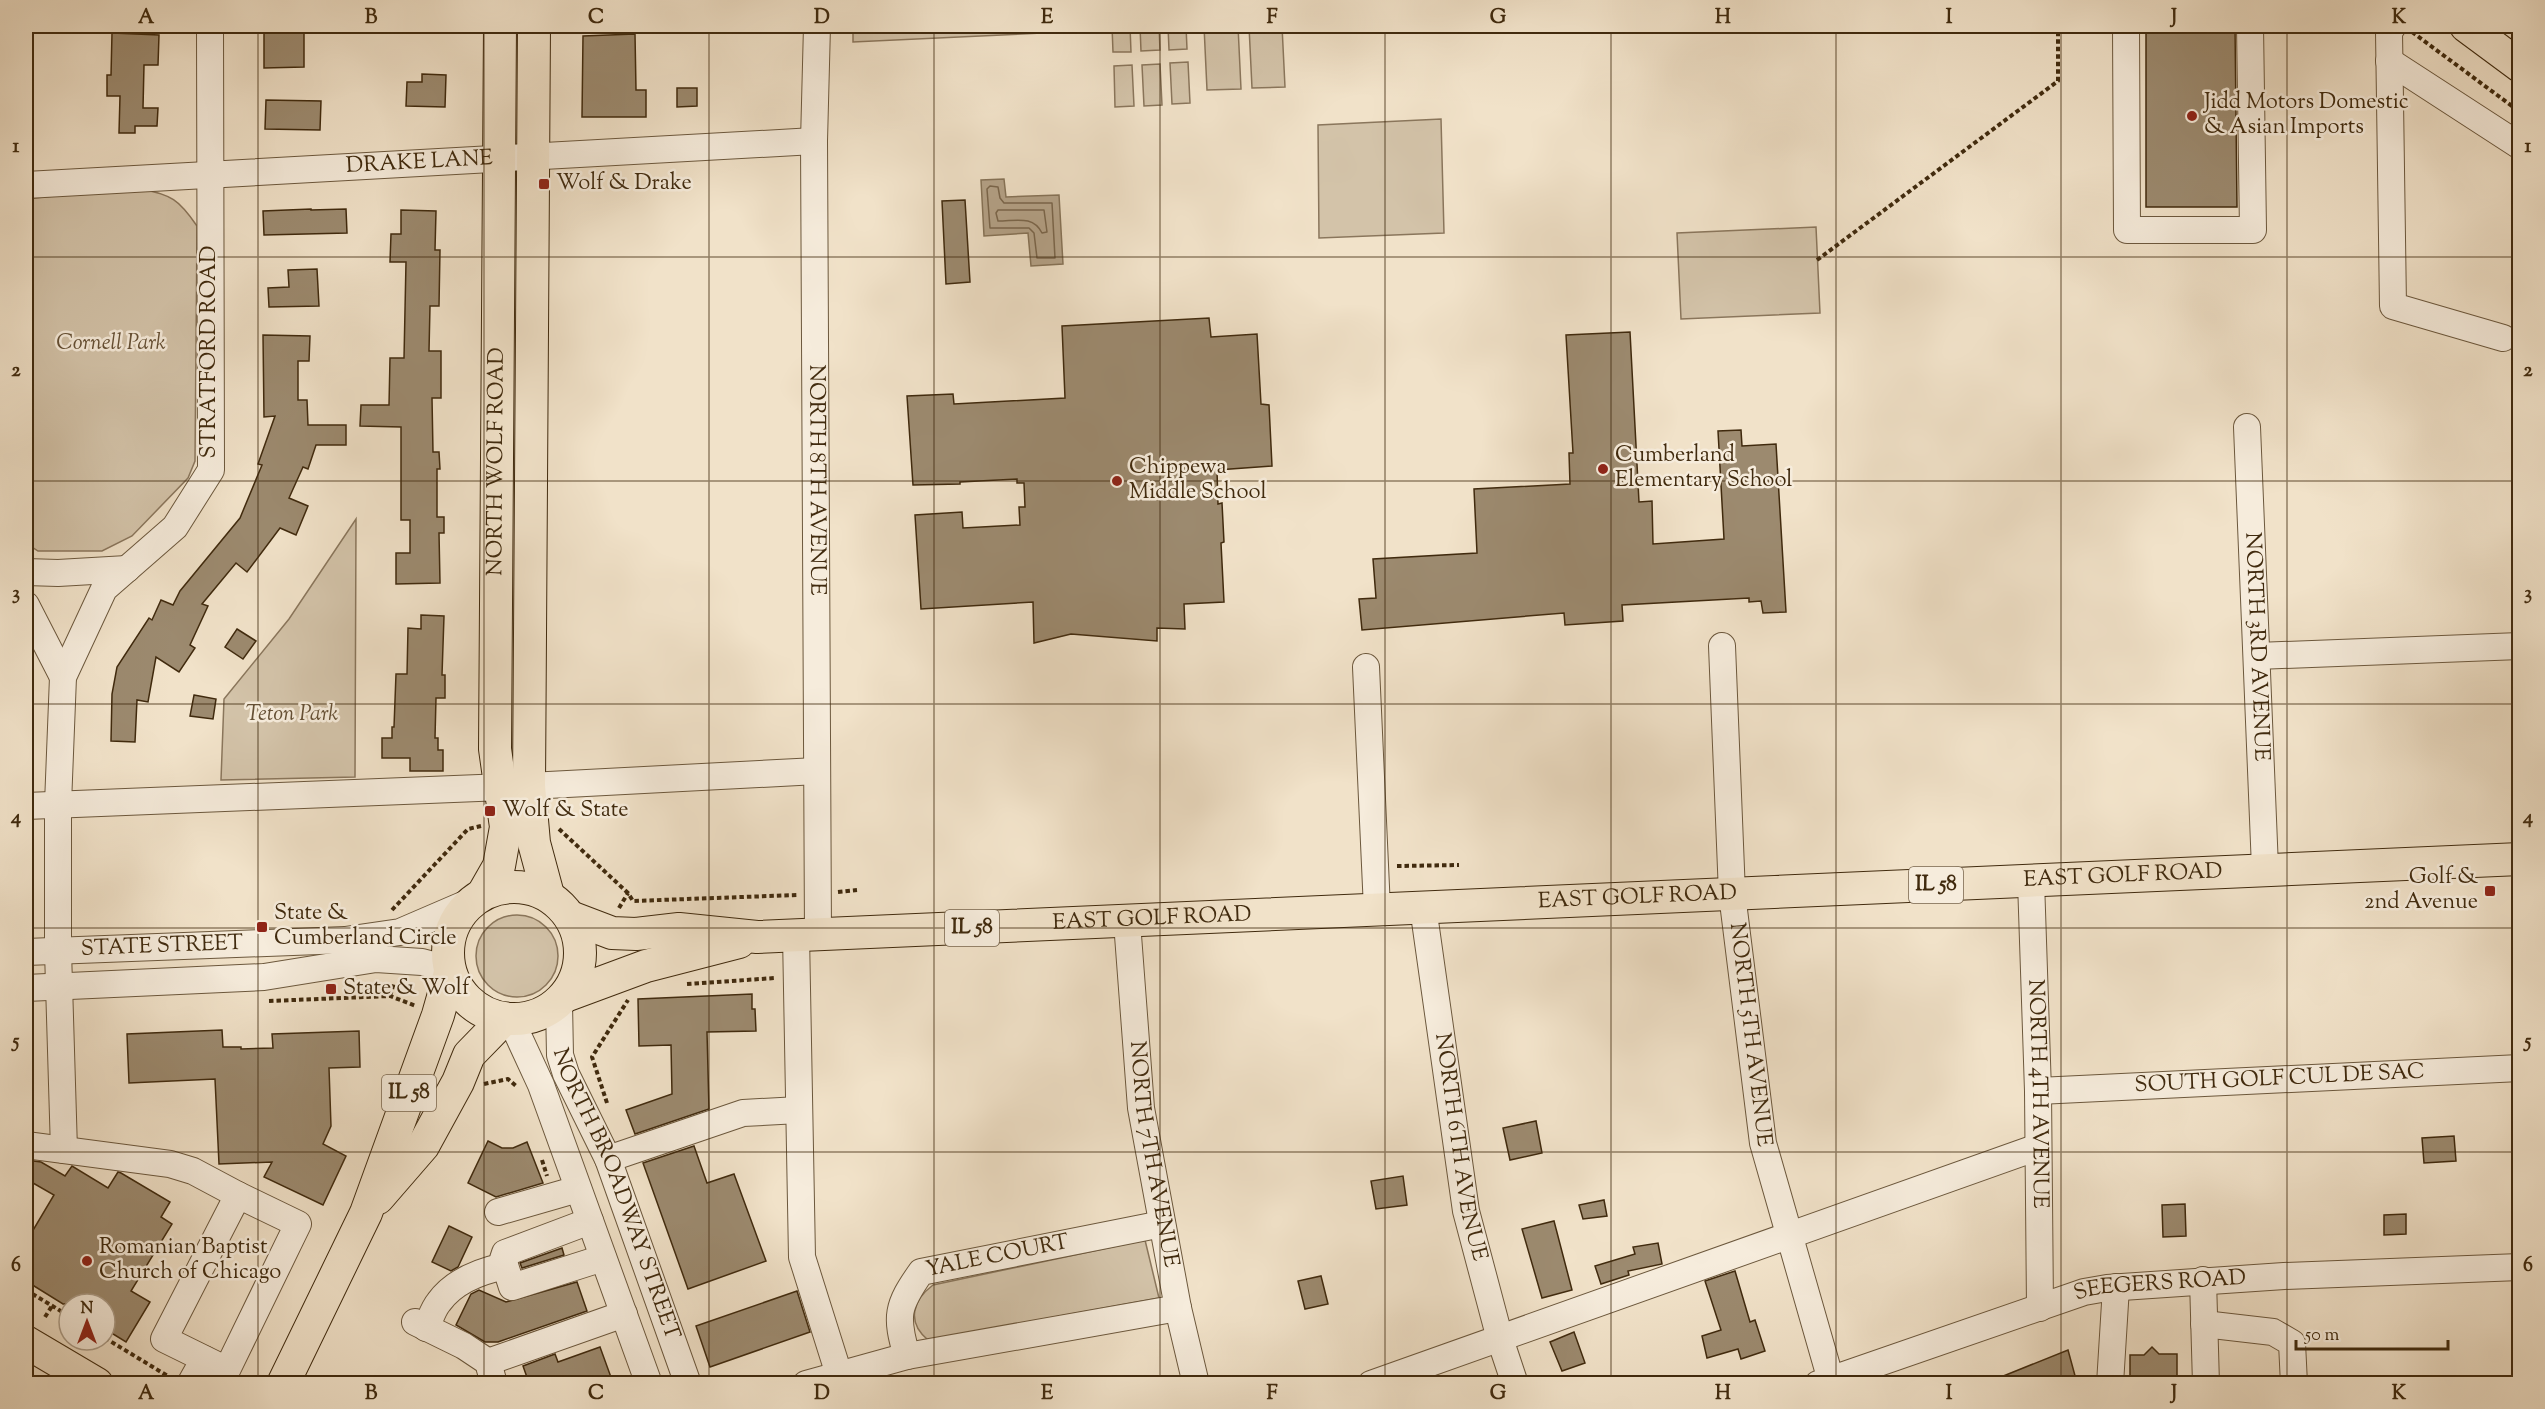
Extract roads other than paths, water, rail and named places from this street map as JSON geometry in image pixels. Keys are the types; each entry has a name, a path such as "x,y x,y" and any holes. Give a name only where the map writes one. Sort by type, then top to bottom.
{"main road":[{"name":"NORTH WOLF ROAD","path":"478,897 499,867 506,826 499,787 495,737 500,26"},
{"name":"NORTH WOLF ROAD","path":"534,26 530,786 534,843 548,895"},
{"path":"2466,26 2520,66"},
{"name":"EAST GOLF ROAD","path":"570,917 612,933 636,934 679,929 757,937 2265,868 2520,859"},
{"path":"478,897 504,887 527,888 548,895"},
{"name":"IL 58","path":"449,971 461,995 480,1011 507,1019 528,1018 545,1012 562,999 576,978 581,957 579,936 570,917 548,895"},
{"name":"IL 58","path":"283,1383 366,1213 438,1015 449,971 447,944 455,920 478,897"},
{"name":"EAST GOLF ROAD","path":"562,999 646,966 757,937"},
{"path":"366,1213 423,1146 470,1055 507,1019"},
{"path":"26,1342 97,1383"}],"street":[{"name":"STRATFORD ROAD","path":"64,1150 58,987 58,804 63,677 104,589 175,527 211,470 210,26"},
{"name":"NORTH 8TH AVENUE","path":"817,26 813,141 817,771 806,935 799,1110 802,1257 841,1378"},
{"path":"2126,26 2127,230 2253,230 2250,26"},
{"path":"2393,26 2389,32 2393,306 2502,338"},
{"path":"2389,61 2520,146"},
{"name":"DRAKE LANE","path":"26,185 813,141"},
{"name":"NORTH 3RD AVENUE","path":"2247,427 2265,868"},
{"path":"26,572 58,573 127,569"},
{"path":"26,605 63,677"},
{"name":"NORTH 5TH AVENUE","path":"1722,646 1732,894 1763,1143 1827,1382"},
{"path":"2258,656 2520,646"},
{"path":"1366,666 1377,909"},
{"path":"26,806 530,786 817,771"},
{"name":"NORTH 4TH AVENUE","path":"2031,880 2038,1091 2040,1308"},
{"name":"STATE STREET","path":"26,952 345,940 400,932 478,897"},
{"name":"NORTH 6TH AVENUE","path":"1423,907 1466,1211 1500,1339 1515,1383"},
{"name":"NORTH 7TH AVENUE","path":"1126,921 1141,1108 1178,1308 1196,1383"},
{"name":"STATE STREET","path":"26,988 264,977 376,959 422,962 449,971"},
{"name":"NORTH BROADWAY STREET","path":"562,999 560,1055 568,1078 608,1159 688,1383"},
{"name":"NORTH BROADWAY STREET","path":"507,1019 542,1085 649,1383"},
{"name":"SOUTH GOLF CUL DE SAC","path":"2038,1091 2520,1068"},
{"path":"608,1159 743,1113 799,1110"},
{"path":"26,1145 170,1164 193,1171 298,1224 227,1370 164,1339 238,1195"},
{"path":"1371,1383 1790,1237 2038,1147"},
{"path":"498,1212 578,1189"},
{"path":"590,1221 506,1253 503,1259 512,1287 516,1288 603,1258"},
{"name":"YALE COURT","path":"907,1356 898,1328 903,1298 921,1272 1162,1224"},
{"path":"506,1266 485,1270 450,1291 420,1325 464,1346 491,1373 624,1314"},
{"name":"SEEGERS ROAD","path":"1827,1382 2084,1292 2204,1280 2520,1267"},
{"path":"2204,1280 2206,1383"},
{"path":"2110,1383 2116,1287"},
{"path":"806,1383 841,1378 907,1356 1178,1308"},
{"path":"2204,1324 2273,1332 2292,1343 2294,1383"},
{"path":"190,1383 204,1359"}],"water":[{"path":"1004,179 1006,197 1059,195 1063,264 1031,266 1028,233 984,236 981,180"}],"place":[{"name":"Jidd Motors Domestic & Asian Imports","path":"2192,116"},
{"name":"Wolf & Drake","path":"544,184"},
{"name":"Cumberland Elementary School","path":"1603,469"},
{"name":"Chippewa Middle School","path":"1117,481"},
{"name":"Wolf & State","path":"490,811"},
{"name":"Golf & 2nd Avenue","path":"2490,891"},
{"name":"State & Cumberland Circle","path":"262,927"},
{"name":"State & Wolf","path":"331,989"},
{"name":"Romanian Baptist Church of Chicago","path":"87,1261"}],"park label":[{"name":"Cornell Park","path":"111,344"},
{"name":"Teton Park","path":"292,715"}]}
